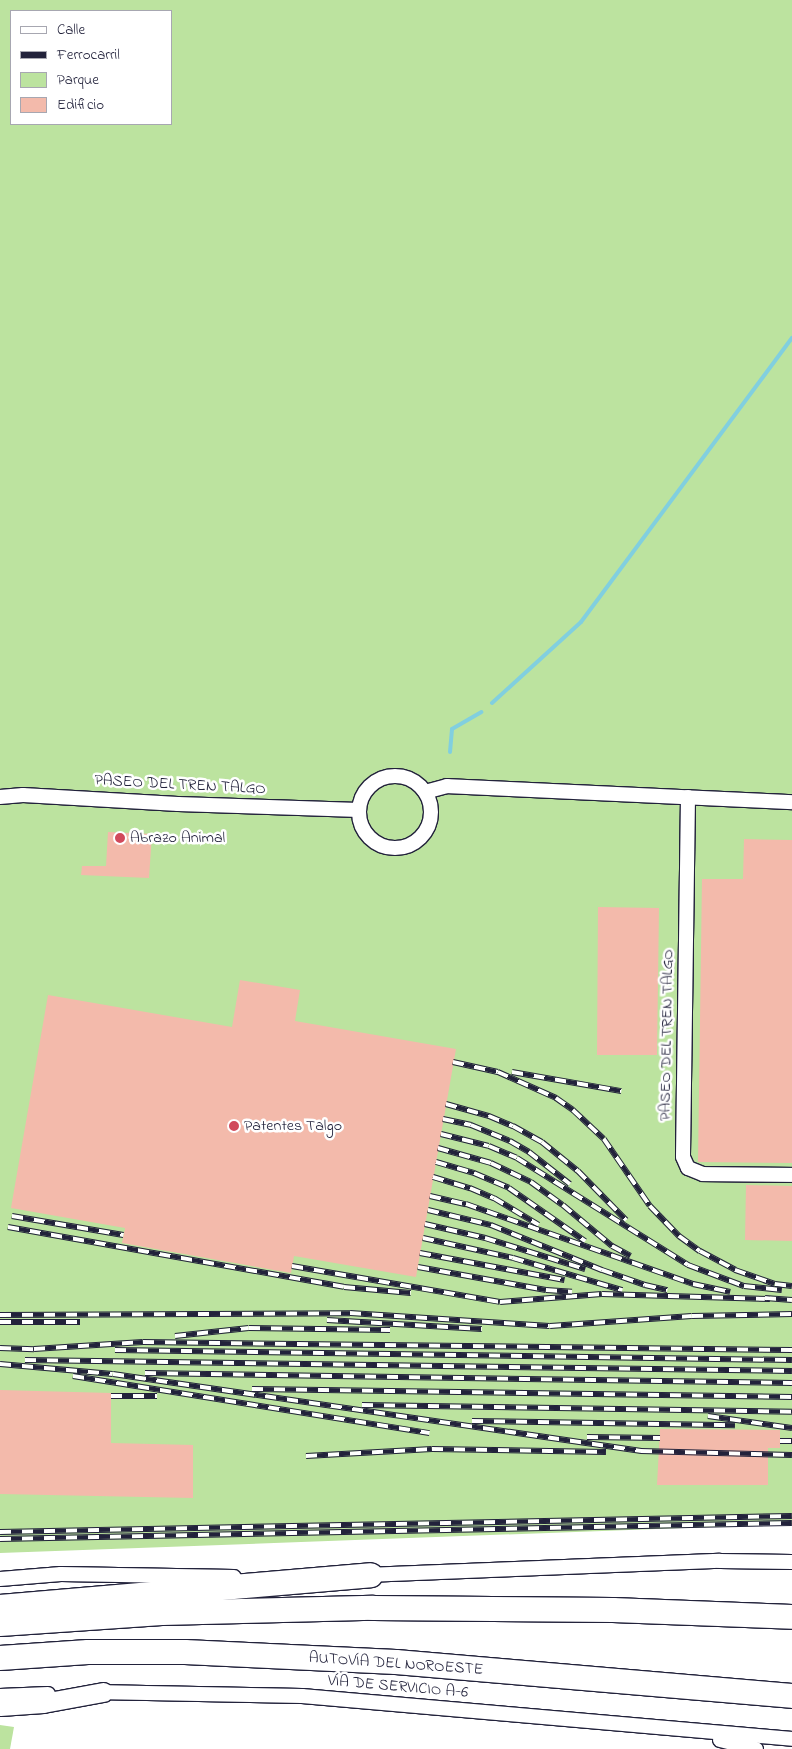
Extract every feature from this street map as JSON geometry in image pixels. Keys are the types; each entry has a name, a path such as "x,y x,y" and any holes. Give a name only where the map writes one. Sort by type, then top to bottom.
{"highway":[{"path":"0,1607 371,1575"},
{"path":"0,1624 162,1613 374,1608 613,1610 792,1617"},
{"name":"AUTOVÍA DEL NOROESTE","path":"0,1658 88,1652 185,1652 386,1662 792,1696"}],"main road":[{"path":"0,1706 43,1704 103,1692"}],"street":[{"path":"386,777 408,778 425,792 430,802 429,824 419,838 405,847 382,846 364,832 359,810 361,798 376,781 386,777"},
{"path":"425,792 447,786 792,802"},
{"name":"PASEO DEL TREN TALGO","path":"0,797 23,794 178,804 359,810"},
{"name":"PASEO DEL TREN TALGO","path":"688,797 683,1157 688,1168 703,1174 792,1175"},
{"path":"0,1570 62,1574 257,1577 371,1575 720,1561 792,1562"},
{"path":"0,1579 62,1574"},
{"name":"VÍA DE SERVICIO A-6","path":"0,1696 103,1692 302,1696 792,1739"},
{"path":"675,1729 756,1749"}],"green space":[{"path":"0,0 792,0 792,1524 0,1553"},
{"path":"0,1725 14,1727 10,1749 0,1749"}],"building":[{"path":"108,832 152,834 149,878 81,875 82,866 106,866"},
{"path":"744,839 792,840 792,1163 698,1162 702,879 743,879"},
{"path":"598,907 659,908 657,1055 597,1055"},
{"name":"Patentes Talgo","path":"240,980 300,990 295,1021 456,1049 416,1277 294,1256 291,1273 122,1243 125,1228 11,1208 48,995 232,1027"},
{"path":"746,1185 792,1186 792,1241 745,1240"},
{"path":"0,1390 111,1393 111,1443 193,1445 193,1498 0,1494"},
{"path":"660,1429 780,1430 780,1448 768,1448 768,1485 657,1485"}],"waterway":[{"path":"492,703 581,622 792,338"},
{"path":"450,752 452,729 482,712"}],"railway":[{"path":"453,1062 498,1072 556,1098 573,1110 604,1139 650,1206 679,1236 700,1251 735,1270 775,1284 792,1286"},
{"path":"512,1072 621,1091"},
{"path":"446,1104 489,1116 513,1126 542,1142 578,1171 626,1220"},
{"path":"443,1119 471,1125 510,1141 529,1152 570,1184"},
{"path":"441,1134 489,1146 517,1158 688,1265 744,1286 782,1290"},
{"path":"438,1148 491,1163 531,1182 563,1205 612,1246 631,1256"},
{"path":"436,1162 474,1173 509,1188 585,1241"},
{"path":"433,1177 470,1188 494,1198 539,1225"},
{"path":"430,1196 466,1204 693,1284 730,1292"},
{"path":"428,1210 491,1225 602,1270 645,1285 667,1290"},
{"path":"12,1216 123,1235"},
{"path":"425,1224 485,1238 585,1269"},
{"path":"8,1227 344,1287 411,1293"},
{"path":"423,1238 513,1258 622,1290"},
{"path":"420,1253 564,1280"},
{"path":"292,1266 500,1302 602,1294 770,1299"},
{"path":"418,1267 546,1290 572,1292"},
{"path":"765,1298 792,1300"},
{"path":"0,1315 350,1313 550,1326 692,1316 792,1314"},
{"path":"327,1320 482,1329"},
{"path":"0,1322 80,1322"},
{"path":"175,1336 249,1328 390,1330"},
{"path":"0,1348 34,1349 143,1342 792,1350"},
{"path":"115,1350 792,1360"},
{"path":"25,1360 792,1371"},
{"path":"0,1364 113,1374 641,1451 792,1455"},
{"path":"145,1373 792,1383"},
{"path":"73,1376 429,1433"},
{"path":"252,1389 792,1397"},
{"path":"111,1396 157,1396"},
{"path":"362,1405 792,1412"},
{"path":"708,1416 792,1428"},
{"path":"472,1421 735,1425"},
{"path":"587,1437 660,1438"},
{"path":"780,1441 792,1441"},
{"path":"306,1456 432,1449 606,1452"},
{"path":"0,1532 792,1516"},
{"path":"0,1539 792,1523"}],"place":[{"name":"Abrazo Animal","path":"120,838"},
{"name":"Patentes Talgo","path":"234,1126"}]}
